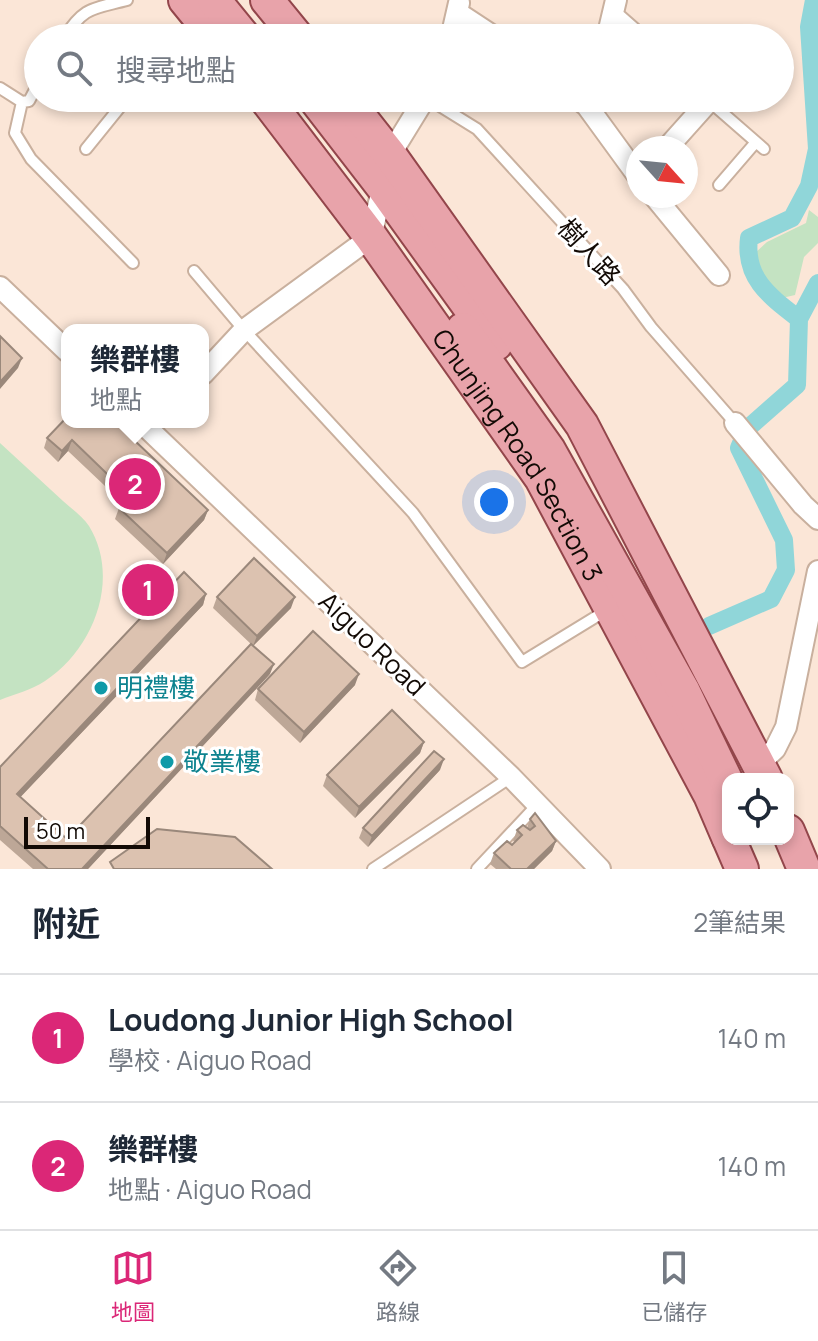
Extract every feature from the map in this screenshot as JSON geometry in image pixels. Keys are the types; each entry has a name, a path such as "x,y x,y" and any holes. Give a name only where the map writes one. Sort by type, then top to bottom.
{"main road":[{"path":"185,0 205,24"},
{"path":"214,0 234,24"},
{"path":"237,0 255,24"},
{"path":"267,0 287,24"},
{"name":"Chunjing Road Section 3","path":"279,112 377,210"},
{"name":"Chunjing Road Section 3","path":"303,112 377,210 564,438 736,773"},
{"name":"Chunjing Road Section 3","path":"322,112 377,210 541,478 609,609 735,773"},
{"name":"Chunjing Road Section 3","path":"356,112 582,425 737,773"},
{"name":"Chunjing Road Section 3","path":"731,845 742,869"},
{"path":"752,845 762,869"},
{"path":"775,845 785,869"},
{"path":"794,845 804,869"}],"street":[{"path":"459,7 479,24"},
{"path":"614,8 627,24"},
{"path":"209,368 244,330 377,210 390,155 417,112"},
{"path":"592,112 626,159"},
{"path":"679,136 703,112"},
{"path":"664,208 719,275"},
{"path":"0,287 61,345"},
{"path":"735,423 818,519"},
{"name":"Aiguo Road","path":"152,428 511,777 599,869"},
{"path":"748,773 775,749 786,727 818,571"}],"lane":[{"path":"73,24 84,12 127,0"},
{"path":"0,88 22,102 15,133 31,159 133,263"},
{"path":"86,149 116,112"},
{"name":"樹人路","path":"449,112 477,129 623,289 651,327 735,423"},
{"path":"719,185 760,146 722,112"},
{"path":"194,271 244,330 413,513 522,662 609,609"},
{"path":"373,869 511,777"},
{"path":"477,869 538,804"}],"green space":[{"path":"809,210 818,217 818,243 804,257 795,295 782,298 766,283 754,254 767,242 806,223"},
{"path":"0,443 87,523 98,546 103,568 97,611 77,651 45,681 0,700"}],"building":[{"path":"0,336 22,358 0,382"},
{"path":"61,423 61,428 121,428 208,510 167,553 119,508 130,496 72,440 62,451 47,438"},
{"path":"254,558 295,597 257,636 217,597"},
{"path":"184,572 206,594 17,794 67,839 251,644 274,664 82,869 48,869 0,826 0,767"},
{"path":"313,631 359,674 304,732 258,689"},
{"path":"392,710 424,742 359,807 327,775"},
{"path":"434,751 444,759 372,836 363,828"},
{"path":"535,813 556,841 527,869 511,869 494,853 507,841 512,845 522,835 517,830 523,825 530,830 535,826 530,819"},
{"path":"157,829 235,837 272,869 114,869 110,862"}],"waterway":[{"path":"709,626 771,599 786,570 784,540 739,448 747,429 797,385 799,319 761,285 750,264 748,252 749,238 792,218 809,186 817,149 809,27 814,0"},
{"path":"799,319 818,283"}],"place":[{"name":"樂群樓","path":"135,484"},
{"name":"Loudong Junior High School","path":"148,590"},
{"name":"明禮樓","path":"101,688"},
{"name":"敬業樓","path":"167,762"}]}
